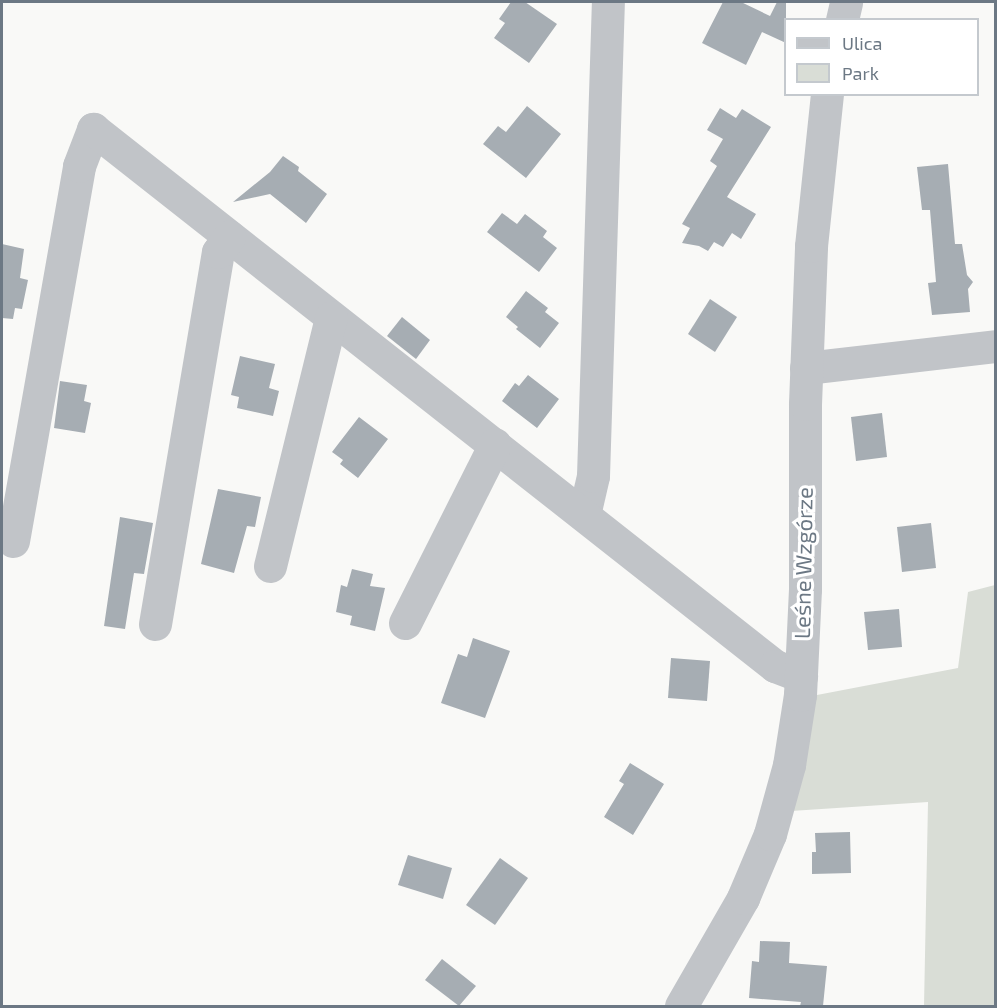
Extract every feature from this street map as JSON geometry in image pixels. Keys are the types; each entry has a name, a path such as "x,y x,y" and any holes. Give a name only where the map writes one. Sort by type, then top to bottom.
{"street":[{"path":"584,514 593,476 608,2"},
{"path":"842,18 846,2"},
{"name":"Leśne Wzgórze","path":"681,1006 743,898 770,834 789,765 801,676 805,589 806,368 811,246 827,96"},
{"path":"13,542 79,166 93,129 775,666 801,676"},
{"path":"155,624 218,252 229,237"},
{"path":"270,566 331,316"},
{"path":"806,368 996,346"},
{"path":"405,623 495,444"}],"green space":[{"path":"995,585 995,1006 924,1006 928,802 791,811 817,695 958,668 968,592"}],"building":[{"path":"511,2 525,2 557,24 529,63 494,38 505,23 499,19"},
{"path":"723,2 741,2 770,16 777,2 786,2 784,42 762,32 746,65 702,43"},
{"path":"527,106 561,134 526,178 483,144 498,126 506,132"},
{"path":"720,108 736,118 742,109 771,127 727,197 756,214 741,239 732,233 723,247 714,242 708,251 699,246 682,243 690,228 682,224 717,166 710,161 723,139 707,130"},
{"path":"283,156 299,167 298,171 327,194 306,223 270,194 233,202 270,172"},
{"path":"948,164 955,244 962,244 967,275 973,282 968,289 970,312 932,315 928,283 936,282 930,210 922,210 917,167"},
{"path":"502,213 517,224 525,214 547,231 543,237 557,248 539,272 487,232"},
{"path":"2,244 24,249 20,278 28,280 22,309 15,308 13,319 2,318"},
{"path":"526,291 548,308 545,312 559,323 540,348 516,329 518,327 506,317"},
{"path":"710,299 737,317 715,352 688,334"},
{"path":"402,317 430,340 416,359 387,336"},
{"path":"240,356 275,364 269,388 279,391 273,416 237,408 239,397 231,395"},
{"path":"528,375 559,399 537,428 502,401 515,383 519,386"},
{"path":"60,381 87,385 84,401 91,403 85,433 54,428"},
{"path":"882,413 887,457 856,461 851,417"},
{"path":"359,417 388,439 358,478 340,464 343,460 332,452"},
{"path":"218,489 261,497 255,527 247,526 234,573 201,564"},
{"path":"120,517 153,523 144,574 134,573 125,629 104,626"},
{"path":"931,523 936,568 902,572 897,527"},
{"path":"352,569 373,574 370,586 385,588 375,631 350,625 352,616 336,612 341,585 347,587"},
{"path":"899,609 902,647 868,650 864,612"},
{"path":"473,638 510,651 485,718 441,703 458,654 467,657"},
{"path":"671,658 710,661 707,701 668,698"},
{"path":"630,763 664,784 633,835 604,817 624,784 619,781"},
{"path":"850,832 851,873 812,874 812,852 816,852 815,833"},
{"path":"408,855 452,868 443,899 398,885"},
{"path":"500,858 528,878 495,925 466,905"},
{"path":"760,941 790,942 789,963 827,966 823,1006 800,1006 801,1002 749,998 752,961 759,962"},
{"path":"442,959 476,986 459,1006 425,980"}]}
